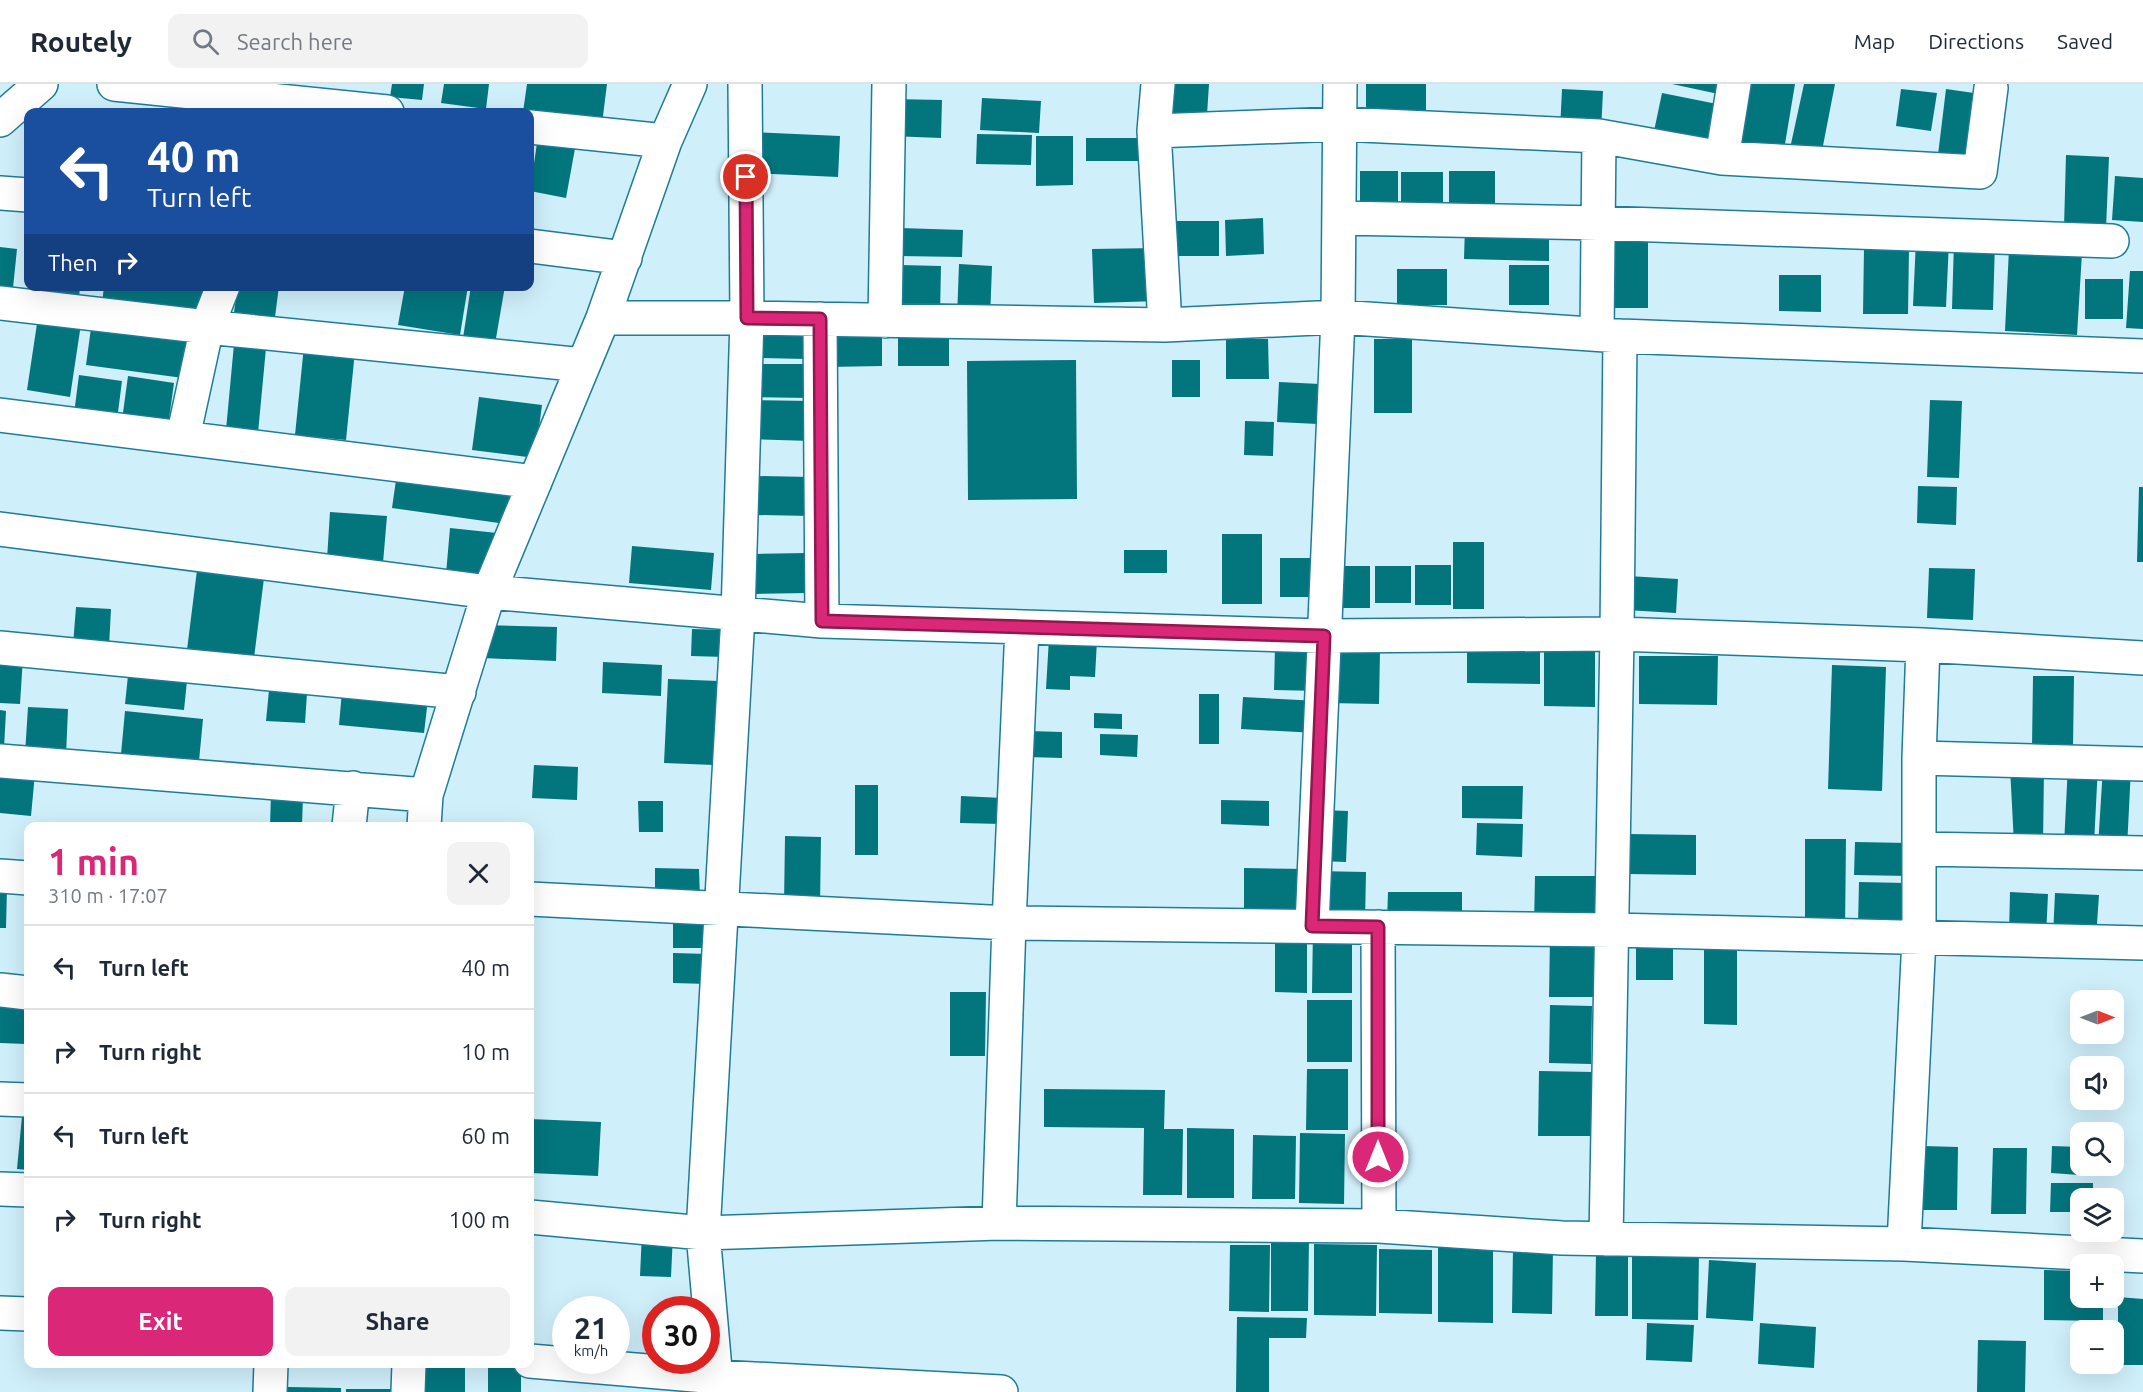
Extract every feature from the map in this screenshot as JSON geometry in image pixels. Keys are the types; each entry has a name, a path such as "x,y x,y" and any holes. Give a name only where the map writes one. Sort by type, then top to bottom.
{"street":[{"path":"0,120 41,84"},
{"path":"114,84 310,100 361,108"},
{"path":"0,761 353,788 425,811 489,592 603,318 665,141 690,84"},
{"path":"717,1385 703,1233 738,615 747,318 745,84"},
{"path":"885,321 889,84"},
{"path":"1158,84 1154,131 1165,326"},
{"path":"1312,926 1338,317 1340,84"},
{"path":"1722,158 1734,84"},
{"path":"1154,131 1340,124 1599,136 1722,158 1980,172 1984,85"},
{"path":"534,127 665,141"},
{"path":"1599,136 1598,224 1608,335 1617,634 1606,1239"},
{"path":"0,193 24,195"},
{"path":"1340,219 1598,224 2112,241"},
{"path":"534,247 625,258"},
{"path":"183,437 207,327 221,291"},
{"path":"0,303 207,327 583,365"},
{"path":"603,318 820,319 1165,326 1338,317 1608,335 2143,356"},
{"path":"820,319 822,621"},
{"path":"0,415 535,482"},
{"path":"0,529 489,592 822,621 1324,636 1617,634 1923,645 2143,657"},
{"path":"999,1223 1022,627"},
{"path":"1904,1244 1919,938 1919,758 1923,645"},
{"path":"0,648 459,692"},
{"path":"1919,758 2143,764"},
{"path":"349,822 353,788"},
{"path":"1919,849 2143,853"},
{"path":"0,876 24,878"},
{"path":"534,899 1009,923 1612,930 2143,943"},
{"path":"1378,927 1379,1227"},
{"path":"0,990 24,993"},
{"path":"0,1099 24,1100"},
{"path":"0,1189 24,1190"},
{"path":"534,1217 703,1233 999,1223 1379,1227 1606,1239 1904,1244 2143,1256"},
{"path":"0,1313 24,1314"},
{"path":"534,1362 717,1385 982,1391"},
{"path":"270,1392 271,1368"},
{"path":"408,1392 409,1368"}],"building":[{"path":"392,84 424,84 422,100 390,97"},
{"path":"444,84 489,84 486,108 441,103"},
{"path":"527,84 607,84 602,124 534,114 534,108 524,108"},
{"path":"1161,84 1209,84 1207,115 1159,113"},
{"path":"1366,84 1426,84 1426,119 1366,119"},
{"path":"1672,84 1725,84 1723,95"},
{"path":"1746,84 1795,84 1783,156 1736,148"},
{"path":"1804,84 1835,84 1821,156 1789,153"},
{"path":"1562,89 1603,91 1601,132 1560,130"},
{"path":"1901,89 1937,93 1931,131 1896,126"},
{"path":"1946,89 1981,94 1971,167 1937,163"},
{"path":"1662,93 1727,106 1718,150 1653,136"},
{"path":"982,98 1041,101 1039,133 980,130"},
{"path":"891,99 942,100 941,138 890,136"},
{"path":"753,132 840,136 838,177 751,173"},
{"path":"977,134 1032,135 1031,165 976,164"},
{"path":"538,136 576,143 566,198 534,192 534,164"},
{"path":"1036,136 1073,136 1073,185 1036,186"},
{"path":"1086,138 1143,138 1143,161 1086,161"},
{"path":"2066,155 2109,157 2106,229 2064,227"},
{"path":"1360,171 1398,171 1398,211 1360,211"},
{"path":"1449,171 1495,171 1495,210 1449,210"},
{"path":"1401,172 1443,172 1443,208 1401,208"},
{"path":"2115,176 2143,178 2143,222 2112,220"},
{"path":"1263,218 1264,254 1226,256 1225,220"},
{"path":"1167,221 1219,221 1219,256 1167,256"},
{"path":"1465,226 1549,227 1549,261 1464,259"},
{"path":"900,228 963,230 962,257 899,256"},
{"path":"1602,232 1648,232 1648,308 1602,308"},
{"path":"1916,240 1949,241 1946,307 1913,306"},
{"path":"1954,241 1995,242 1993,310 1952,309"},
{"path":"0,247 17,249 13,288 0,286"},
{"path":"1158,248 1159,301 1094,303 1092,249"},
{"path":"1864,248 1909,249 1908,314 1863,314"},
{"path":"2009,249 2082,253 2077,335 2005,331"},
{"path":"959,264 992,266 990,319 957,318"},
{"path":"900,265 941,266 940,314 899,313"},
{"path":"1509,265 1549,265 1549,305 1509,305"},
{"path":"1397,269 1447,269 1447,305 1397,305"},
{"path":"2130,271 2143,271 2143,329 2126,328"},
{"path":"1779,275 1821,275 1821,312 1779,311"},
{"path":"2085,279 2123,279 2123,319 2085,319"},
{"path":"43,291 80,291 79,299 43,297"},
{"path":"103,291 208,291 204,318 102,304"},
{"path":"237,291 278,291 275,317 234,312"},
{"path":"404,291 467,291 460,335 398,325"},
{"path":"470,291 504,291 495,344 463,338"},
{"path":"38,317 81,324 70,397 27,390"},
{"path":"757,324 807,325 806,359 756,358"},
{"path":"882,325 882,366 827,367 827,326"},
{"path":"91,328 187,340 183,378 86,365"},
{"path":"898,328 949,328 949,366 898,366"},
{"path":"1226,339 1268,339 1269,379 1226,379"},
{"path":"1374,339 1412,339 1412,413 1374,413"},
{"path":"234,344 266,348 258,433 226,430"},
{"path":"304,346 355,351 346,440 295,435"},
{"path":"1076,360 1077,499 968,500 967,361"},
{"path":"1172,360 1200,360 1200,397 1172,397"},
{"path":"746,364 810,364 810,398 746,397"},
{"path":"79,375 122,381 117,420 74,414"},
{"path":"128,376 174,383 168,426 122,420"},
{"path":"1279,382 1320,384 1318,424 1277,422"},
{"path":"479,397 542,405 535,458 472,450"},
{"path":"746,400 811,401 811,441 745,439"},
{"path":"1930,400 1962,401 1959,478 1927,477"},
{"path":"1245,421 1274,422 1273,456 1244,455"},
{"path":"397,473 510,489 506,524 392,508"},
{"path":"757,476 811,477 811,516 756,515"},
{"path":"1918,486 1957,487 1956,525 1917,523"},
{"path":"2139,487 2143,487 2143,562 2137,562"},
{"path":"330,512 387,516 383,563 327,559"},
{"path":"450,528 497,533 492,579 446,574"},
{"path":"1222,534 1262,534 1262,604 1222,604"},
{"path":"1453,542 1484,542 1484,609 1453,609"},
{"path":"632,546 714,553 711,590 629,583"},
{"path":"1124,550 1167,550 1167,573 1124,573"},
{"path":"807,553 808,593 755,594 755,554"},
{"path":"1280,558 1314,558 1314,597 1280,597"},
{"path":"198,562 265,570 254,658 187,650"},
{"path":"1415,565 1451,565 1451,605 1415,605"},
{"path":"1330,566 1370,566 1370,608 1330,608"},
{"path":"1375,566 1411,566 1411,603 1375,603"},
{"path":"1929,568 1975,569 1973,620 1927,618"},
{"path":"1628,576 1678,579 1676,613 1626,610"},
{"path":"76,607 111,609 109,647 73,645"},
{"path":"483,625 557,627 556,661 482,658"},
{"path":"692,629 726,630 725,657 691,656"},
{"path":"1049,638 1097,640 1095,677 1070,676 1070,690 1046,689"},
{"path":"1275,647 1321,648 1320,691 1274,690"},
{"path":"1467,650 1540,650 1540,684 1467,683"},
{"path":"1329,651 1380,651 1379,704 1329,703"},
{"path":"1544,651 1595,651 1595,707 1544,706"},
{"path":"0,656 23,657 20,704 0,703"},
{"path":"1639,656 1718,656 1717,705 1639,704"},
{"path":"603,662 662,665 661,696 602,693"},
{"path":"1832,665 1886,667 1882,791 1828,789"},
{"path":"129,666 188,671 184,710 125,704"},
{"path":"2033,676 2074,676 2073,747 2032,747"},
{"path":"668,679 718,681 714,765 664,763"},
{"path":"269,690 307,693 305,723 266,721"},
{"path":"342,691 428,699 424,733 339,725"},
{"path":"1199,694 1219,694 1219,744 1199,744"},
{"path":"1243,697 1319,701 1317,733 1241,729"},
{"path":"28,707 68,709 66,756 25,754"},
{"path":"0,710 6,711 4,748 0,748"},
{"path":"125,711 203,719 199,761 121,754"},
{"path":"1094,713 1122,714 1122,729 1094,728"},
{"path":"1029,731 1062,732 1062,758 1028,757"},
{"path":"1100,734 1138,735 1137,757 1100,755"},
{"path":"2068,764 2098,765 2094,844 2064,845"},
{"path":"534,765 578,767 577,800 532,798"},
{"path":"2010,767 2044,768 2043,845 2014,844"},
{"path":"2103,767 2131,768 2127,848 2098,847"},
{"path":"0,769 35,773 31,816 0,813"},
{"path":"855,785 878,785 878,855 855,855"},
{"path":"1462,786 1523,786 1522,819 1462,818"},
{"path":"271,794 303,795 302,822 270,822"},
{"path":"961,796 1003,798 1002,824 960,823"},
{"path":"1221,800 1269,801 1269,826 1221,824"},
{"path":"638,801 663,801 663,832 639,832"},
{"path":"1320,810 1348,811 1346,862 1319,861"},
{"path":"1477,823 1523,824 1522,857 1476,855"},
{"path":"1628,834 1696,835 1696,875 1628,874"},
{"path":"785,836 821,837 820,905 784,905"},
{"path":"1805,839 1846,839 1845,930 1805,929"},
{"path":"1855,842 1909,843 1909,876 1854,875"},
{"path":"655,868 699,869 700,899 655,898"},
{"path":"1244,868 1306,869 1306,916 1244,916"},
{"path":"1315,871 1366,872 1365,922 1314,922"},
{"path":"1535,876 1599,876 1598,928 1534,927"},
{"path":"1859,882 1906,883 1906,926 1858,925"},
{"path":"0,887 7,887 6,928 0,928"},
{"path":"1388,892 1462,892 1462,923 1387,922"},
{"path":"2010,892 2048,894 2046,936 2009,933"},
{"path":"2055,893 2099,895 2096,938 2053,936"},
{"path":"673,914 709,914 709,948 673,948"},
{"path":"1313,928 1352,929 1352,993 1312,993"},
{"path":"1275,933 1307,933 1307,993 1275,992"},
{"path":"1636,934 1673,934 1673,980 1636,980"},
{"path":"1550,936 1599,937 1599,997 1549,997"},
{"path":"1704,939 1737,939 1737,1025 1704,1024"},
{"path":"673,953 708,954 708,984 673,983"},
{"path":"950,992 986,992 985,1056 950,1056"},
{"path":"0,995 24,997 24,1044 0,1043"},
{"path":"1307,1000 1352,1000 1352,1062 1307,1062"},
{"path":"1550,1005 1592,1006 1591,1064 1549,1063"},
{"path":"1307,1069 1348,1069 1348,1130 1306,1130"},
{"path":"1539,1071 1594,1072 1592,1136 1538,1136"},
{"path":"1044,1089 1165,1090 1164,1129 1183,1129 1182,1195 1143,1195 1144,1128 1044,1127"},
{"path":"22,1116 24,1116 24,1170 17,1169"},
{"path":"534,1119 601,1122 598,1176 534,1173"},
{"path":"1187,1128 1234,1129 1234,1198 1187,1198"},
{"path":"1300,1133 1345,1134 1344,1204 1299,1203"},
{"path":"1253,1135 1296,1136 1295,1199 1252,1199"},
{"path":"1923,1146 1958,1147 1957,1210 1921,1210"},
{"path":"2052,1146 2070,1147 2070,1174 2051,1173"},
{"path":"1993,1148 2027,1148 2026,1214 1991,1214"},
{"path":"2051,1183 2093,1183 2093,1188 2070,1188 2070,1212 2050,1212"},
{"path":"642,1232 673,1234 671,1277 640,1276"},
{"path":"1271,1238 1309,1238 1308,1311 1271,1311"},
{"path":"1314,1244 1377,1245 1376,1316 1314,1315"},
{"path":"1230,1245 1270,1245 1269,1312 1229,1311"},
{"path":"1438,1246 1493,1246 1493,1323 1438,1322"},
{"path":"1513,1248 1553,1248 1552,1314 1512,1313"},
{"path":"1379,1249 1432,1250 1432,1314 1379,1313"},
{"path":"1632,1252 1699,1253 1698,1320 1632,1319"},
{"path":"1596,1253 1628,1253 1628,1316 1595,1316"},
{"path":"1709,1260 1756,1263 1753,1321 1706,1318"},
{"path":"2044,1270 2070,1271 2070,1308 2103,1308 2103,1320 2044,1320"},
{"path":"2124,1297 2143,1299 2143,1365 2124,1365 2124,1320 2118,1320 2118,1308 2124,1308"},
{"path":"1237,1317 1307,1318 1306,1338 1269,1338 1269,1392 1236,1392"},
{"path":"1647,1323 1694,1325 1692,1362 1646,1360"},
{"path":"1760,1323 1816,1327 1814,1368 1758,1364"},
{"path":"1978,1340 2026,1341 2025,1392 1977,1392"},
{"path":"422,1368 465,1368 465,1392 422,1392"},
{"path":"488,1368 521,1368 521,1392 488,1392"},
{"path":"288,1387 341,1388 341,1392 288,1392"},
{"path":"346,1389 401,1389 401,1392 346,1392"}],"route":[{"path":"746,177 747,318 820,319 822,621 1324,636 1312,926 1378,927 1378,1157"}]}
